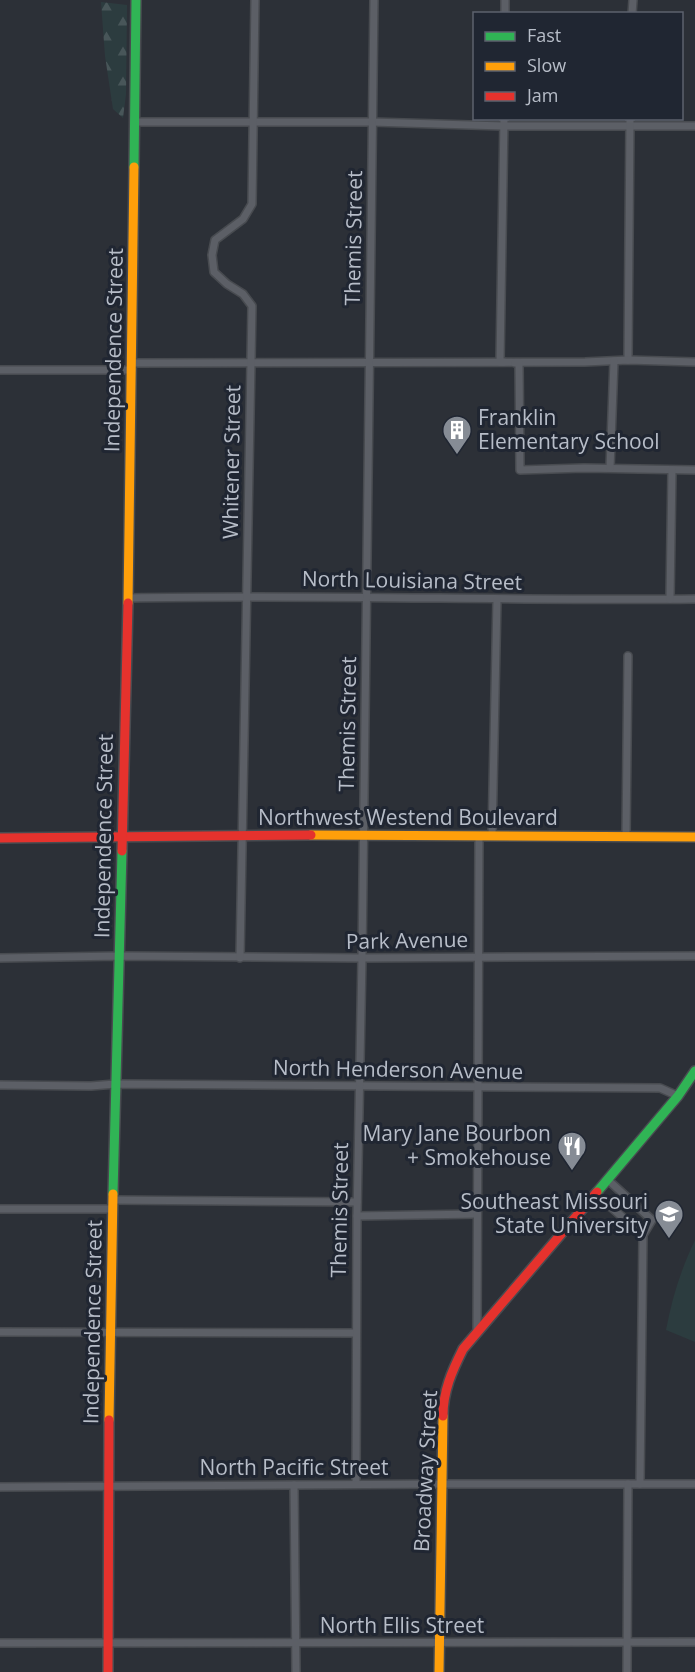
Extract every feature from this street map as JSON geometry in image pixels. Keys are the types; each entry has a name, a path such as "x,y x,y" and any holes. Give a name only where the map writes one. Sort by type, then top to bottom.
{"street":[{"name":"Independence Street","path":"108,1672 110,1331 128,598 136,0"},
{"name":"Whitener Street","path":"240,958 252,306 243,294 214,272 212,255 215,240 243,219 252,204 255,0"},
{"name":"Themis Street","path":"356,1484 355,1333 374,0"},
{"path":"135,122 630,122 695,126"},
{"path":"500,362 503,122"},
{"path":"628,360 630,122"},
{"path":"0,370 251,362 628,360 695,362"},
{"path":"610,468 614,361"},
{"path":"500,362 519,363 520,470 610,468 695,470"},
{"path":"670,600 672,470"},
{"name":"North Louisiana Street","path":"128,598 247,596 695,599"},
{"path":"492,836 497,599"},
{"path":"626,837 628,656"},
{"name":"Northwest Westend Boulevard","path":"0,838 121,836 695,837"},
{"path":"477,1331 479,836"},
{"name":"Park Avenue","path":"0,958 695,956"},
{"name":"Broadway Street","path":"439,1672 443,1403 450,1375 463,1349 477,1331 608,1180 678,1096 695,1071"},
{"name":"North Henderson Avenue","path":"0,1084 660,1088 678,1096"},
{"path":"608,1180 652,1220 643,1235 640,1484"},
{"path":"596,1194 643,1235"},
{"path":"0,1209 113,1204 357,1202"},
{"path":"357,1216 477,1214"},
{"path":"0,1332 355,1333"},
{"path":"627,1672 628,1484"},
{"name":"North Pacific Street","path":"0,1487 695,1484"},
{"path":"294,1485 296,1672"},
{"name":"North Ellis Street","path":"0,1643 695,1642"}],"green space":[{"path":"101,2 127,5 126,94 123,118 113,109 105,56"},
{"path":"695,1240 695,1342 666,1330 685,1262"}],"traffic: fast":[{"path":"134,167 136,0"},
{"path":"113,1194 122,851"},
{"path":"597,1192 678,1096 695,1071"}],"traffic: slow":[{"path":"128,603 134,167"},
{"path":"311,835 695,837"},
{"path":"109,1420 113,1194"},
{"path":"439,1672 443,1416"}],"traffic: jam":[{"path":"122,851 128,603"},
{"path":"0,838 311,835"},
{"path":"443,1416 449,1381 463,1349 597,1192"},
{"path":"108,1672 109,1420"}],"place":[{"name":"Franklin Elementary School","path":"457,456"},
{"name":"Mary Jane Bourbon + Smokehouse","path":"572,1172"},
{"name":"Southeast Missouri State University","path":"669,1240"}]}
